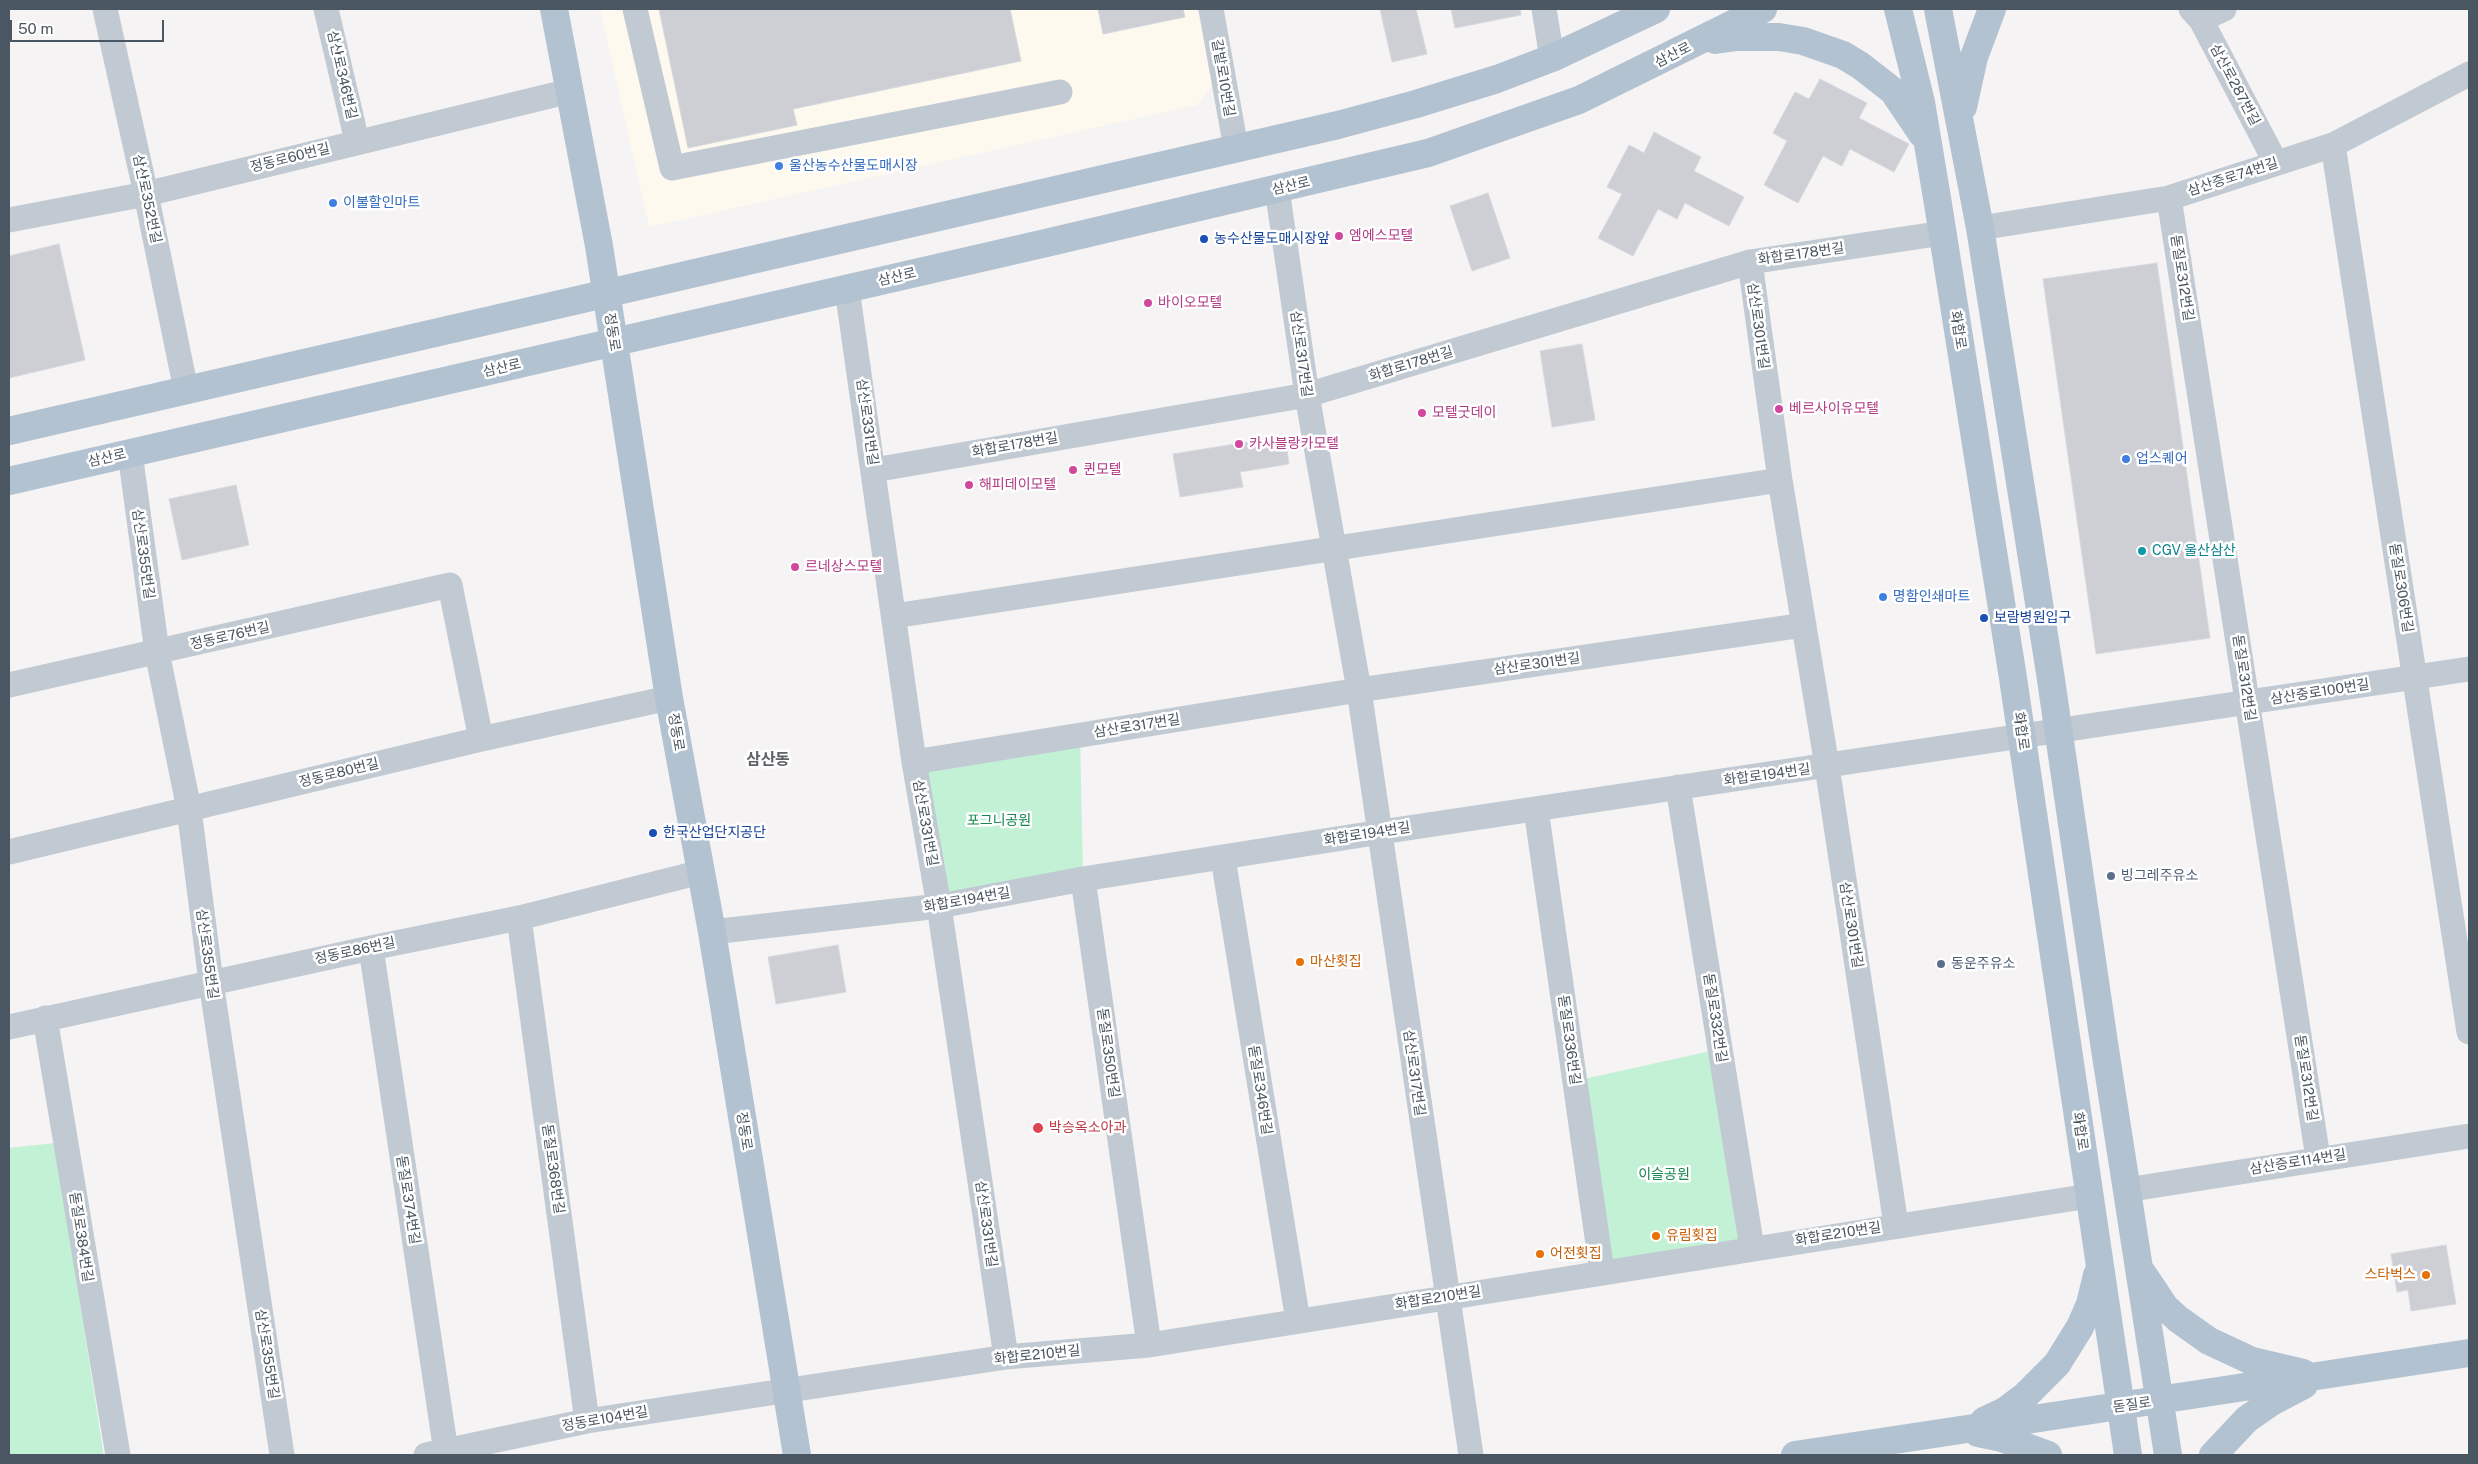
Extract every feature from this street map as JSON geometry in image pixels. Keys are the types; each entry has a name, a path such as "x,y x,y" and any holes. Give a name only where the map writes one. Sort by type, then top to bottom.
{"main road":[{"name":"정동로","path":"554,9 606,293 670,698 712,932 797,1455"},
{"path":"9,432 1236,148 1416,104 1497,79 1552,58 1656,9"},
{"name":"삼산로","path":"9,481 847,289 1428,152 1510,126 1578,100 1763,9"},
{"name":"화합로","path":"1898,9 1921,102 1943,233 2022,737 2128,1455"},
{"path":"1938,9 1980,228 2168,1455"},
{"path":"1961,123 1965,92 1974,57 1992,9"},
{"path":"1692,45 1737,37 1772,36 1803,41 1843,55 1861,66 1893,92 1915,122 1930,154"},
{"path":"2099,1264 2110,1296 2124,1302 2136,1292 2137,1260"},
{"path":"2137,1260 2154,1292 2165,1307 2178,1320 2209,1341 2244,1358 2274,1367 2326,1375"},
{"path":"1957,1431 1984,1422 2005,1410 2025,1396 2057,1364 2080,1326 2090,1304 2099,1264"},
{"name":"돋질로","path":"1795,1455 2469,1353"},
{"path":"2213,1455 2247,1419 2270,1403 2326,1375"},
{"path":"1957,1431 2002,1438 2048,1455"}],"street":[{"name":"삼산로352번길","path":"105,9 146,194 186,390"},
{"name":"삼산로346번길","path":"326,9 357,141"},
{"path":"635,9 672,168 1060,92"},
{"name":"갈밭로10번길","path":"1211,9 1236,148"},
{"path":"1544,9 1552,58"},
{"path":"2196,15 2224,9"},
{"name":"삼산로287번길","path":"2196,15 2276,163"},
{"name":"삼산중로74번길","path":"1980,228 2169,198 2333,145 2469,74"},
{"name":"정동로60번길","path":"9,220 146,194 357,141 570,91"},
{"name":"돋질로306번길","path":"2333,145 2469,1032"},
{"name":"삼산로317번길","path":"1277,189 1307,395 1359,690 1446,1297 1471,1455"},
{"name":"돋질로312번길","path":"2169,198 2318,1158"},
{"name":"화합로178번길","path":"874,470 1307,395 1750,262 1943,233"},
{"name":"삼산로301번길","path":"1750,262 1780,480 1827,766 1896,1225"},
{"name":"삼산로331번길","path":"847,289 914,762 939,906 1006,1357"},
{"name":"삼산로355번길","path":"130,453 157,652 189,809 211,982 282,1455"},
{"path":"894,616 1780,480"},
{"name":"정동로76번길","path":"9,685 450,585 480,739"},
{"name":"삼산로301번길","path":"1359,690 1804,625"},
{"name":"삼산중로100번길","path":"2022,737 2469,669"},
{"name":"삼산로317번길","path":"914,762 1359,690"},
{"name":"정동로80번길","path":"9,852 480,739 670,698"},
{"name":"화합로194번길","path":"712,932 939,906 1083,879 1380,832 2022,737"},
{"name":"돋질로332번길","path":"1678,788 1752,1248"},
{"name":"돋질로336번길","path":"1536,809 1602,1272"},
{"name":"돋질로346번길","path":"1223,858 1298,1321"},
{"name":"정동로86번길","path":"9,1027 370,948 519,918 701,872"},
{"name":"돋질로350번길","path":"1083,879 1149,1345"},
{"name":"돋질로368번길","path":"519,918 587,1421"},
{"name":"돋질로374번길","path":"370,948 436,1454"},
{"name":"돋질로384번길","path":"45,1018 118,1455"},
{"name":"삼산중로114번길","path":"2126,1190 2318,1158 2469,1136"},
{"name":"화합로210번길","path":"786,1390 1006,1357 1149,1345 1896,1225 2089,1196"},
{"name":"정동로104번길","path":"436,1454 587,1421 786,1390"}],"shaded area":[{"name":"울산농수산물도매시장","path":"600,9 1197,9 1213,85 1197,105 649,227"}],"green space":[{"name":"포그니공원","path":"1080,735 1083,879 939,906 914,762"},
{"name":"이슬공원","path":"1720,1049 1752,1248 1602,1272 1575,1081"},
{"path":"55,1143 103,1455 9,1455 9,1148"}],"building":[{"path":"659,9 1010,9 1021,61 793,109 797,125 688,148"},
{"path":"1098,9 1183,9 1185,17 1103,34"},
{"path":"1380,9 1416,9 1427,54 1392,62"},
{"path":"1451,9 1520,9 1521,15 1455,28"},
{"path":"1820,79 1867,103 1859,118 1909,144 1894,172 1850,149 1842,166 1823,156 1798,203 1764,185 1787,141 1773,133 1795,92 1809,99"},
{"path":"1654,132 1701,157 1694,171 1744,197 1729,226 1685,203 1677,219 1658,209 1633,256 1598,238 1622,194 1607,187 1629,145 1644,153"},
{"path":"1488,193 1510,258 1472,271 1450,206"},
{"path":"59,244 85,360 9,378 9,256"},
{"name":"업스퀘어","path":"2157,263 2210,638 2096,654 2043,279"},
{"path":"1582,344 1595,420 1552,427 1540,351"},
{"path":"1285,436 1289,464 1240,472 1243,487 1180,497 1173,454"},
{"path":"236,485 249,545 182,560 169,499"},
{"path":"838,945 846,992 776,1004 768,957"},
{"path":"2446,1245 2456,1304 2411,1311 2408,1290 2397,1292 2391,1254"}],"place":[{"name":"울산농수산물도매시장","path":"779,166"},
{"name":"이불할인마트","path":"333,203"},
{"name":"엠에스모텔","path":"1339,236"},
{"name":"농수산물도매시장앞","path":"1204,239"},
{"name":"바이오모텔","path":"1148,303"},
{"name":"베르사이유모텔","path":"1779,409"},
{"name":"모텔굿데이","path":"1422,413"},
{"name":"카사블랑카모텔","path":"1239,444"},
{"name":"업스퀘어","path":"2126,459"},
{"name":"퀸모텔","path":"1073,470"},
{"name":"해피데이모텔","path":"969,485"},
{"name":"CGV 울산삼산","path":"2142,551"},
{"name":"르네상스모텔","path":"795,567"},
{"name":"명함인쇄마트","path":"1883,597"},
{"name":"보람병원입구","path":"1984,618"},
{"name":"한국산업단지공단","path":"653,833"},
{"name":"빙그레주유소","path":"2111,876"},
{"name":"마산횟집","path":"1300,962"},
{"name":"동운주유소","path":"1941,964"},
{"name":"박승옥소아과","path":"1038,1128"},
{"name":"유림횟집","path":"1656,1236"},
{"name":"어전횟집","path":"1540,1254"},
{"name":"스타벅스","path":"2426,1275"}],"district":[{"name":"삼산동","path":"768,760"}]}
